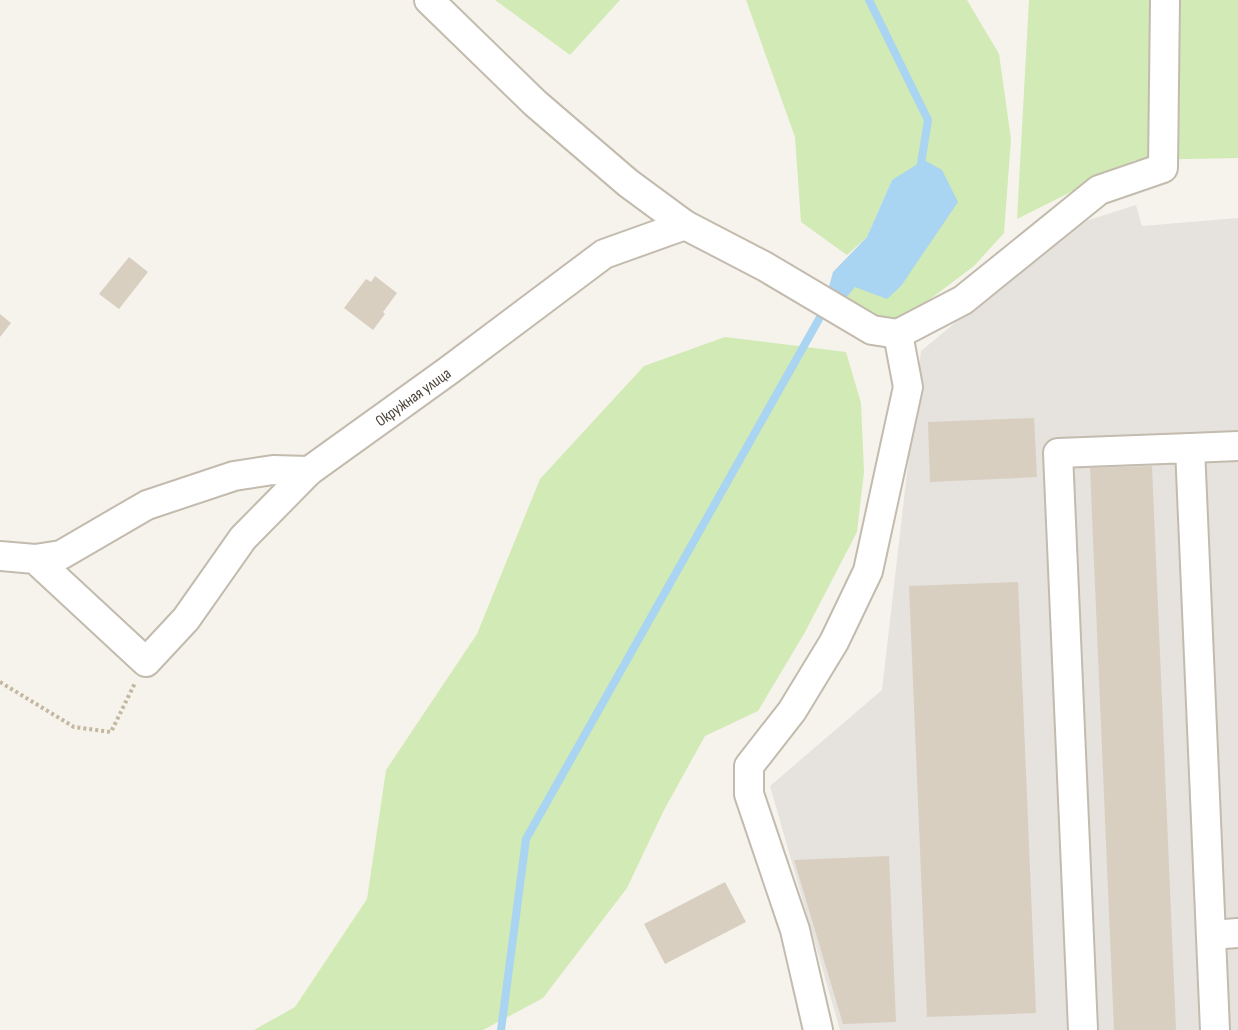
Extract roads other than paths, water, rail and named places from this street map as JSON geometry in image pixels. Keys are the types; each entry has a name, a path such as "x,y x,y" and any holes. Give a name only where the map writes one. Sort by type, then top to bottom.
{"street":[{"path":"429,0 552,117 627,183 685,225 764,266 872,330 898,334 963,300 1099,190 1163,168 1165,0"},
{"name":"Окружная улица","path":"35,559 146,662 186,619 243,538 309,471 448,371 604,254 685,225"},
{"path":"818,1030 795,930 749,794 748,766 792,711 834,642 868,571 908,387 898,334"},
{"path":"1083,1030 1058,453 1238,446"},
{"path":"1190,448 1224,934 1215,1030"},
{"path":"0,556 35,559 62,555 147,505 234,476 273,470 309,471"}],"water":[{"path":"924,160 942,170 958,202 901,286 887,299 855,287 841,304 827,294 833,272 867,237 892,180"}],"waterway":[{"path":"869,0 928,120 920,170"},
{"path":"501,1030 526,839 823,312"}]}
